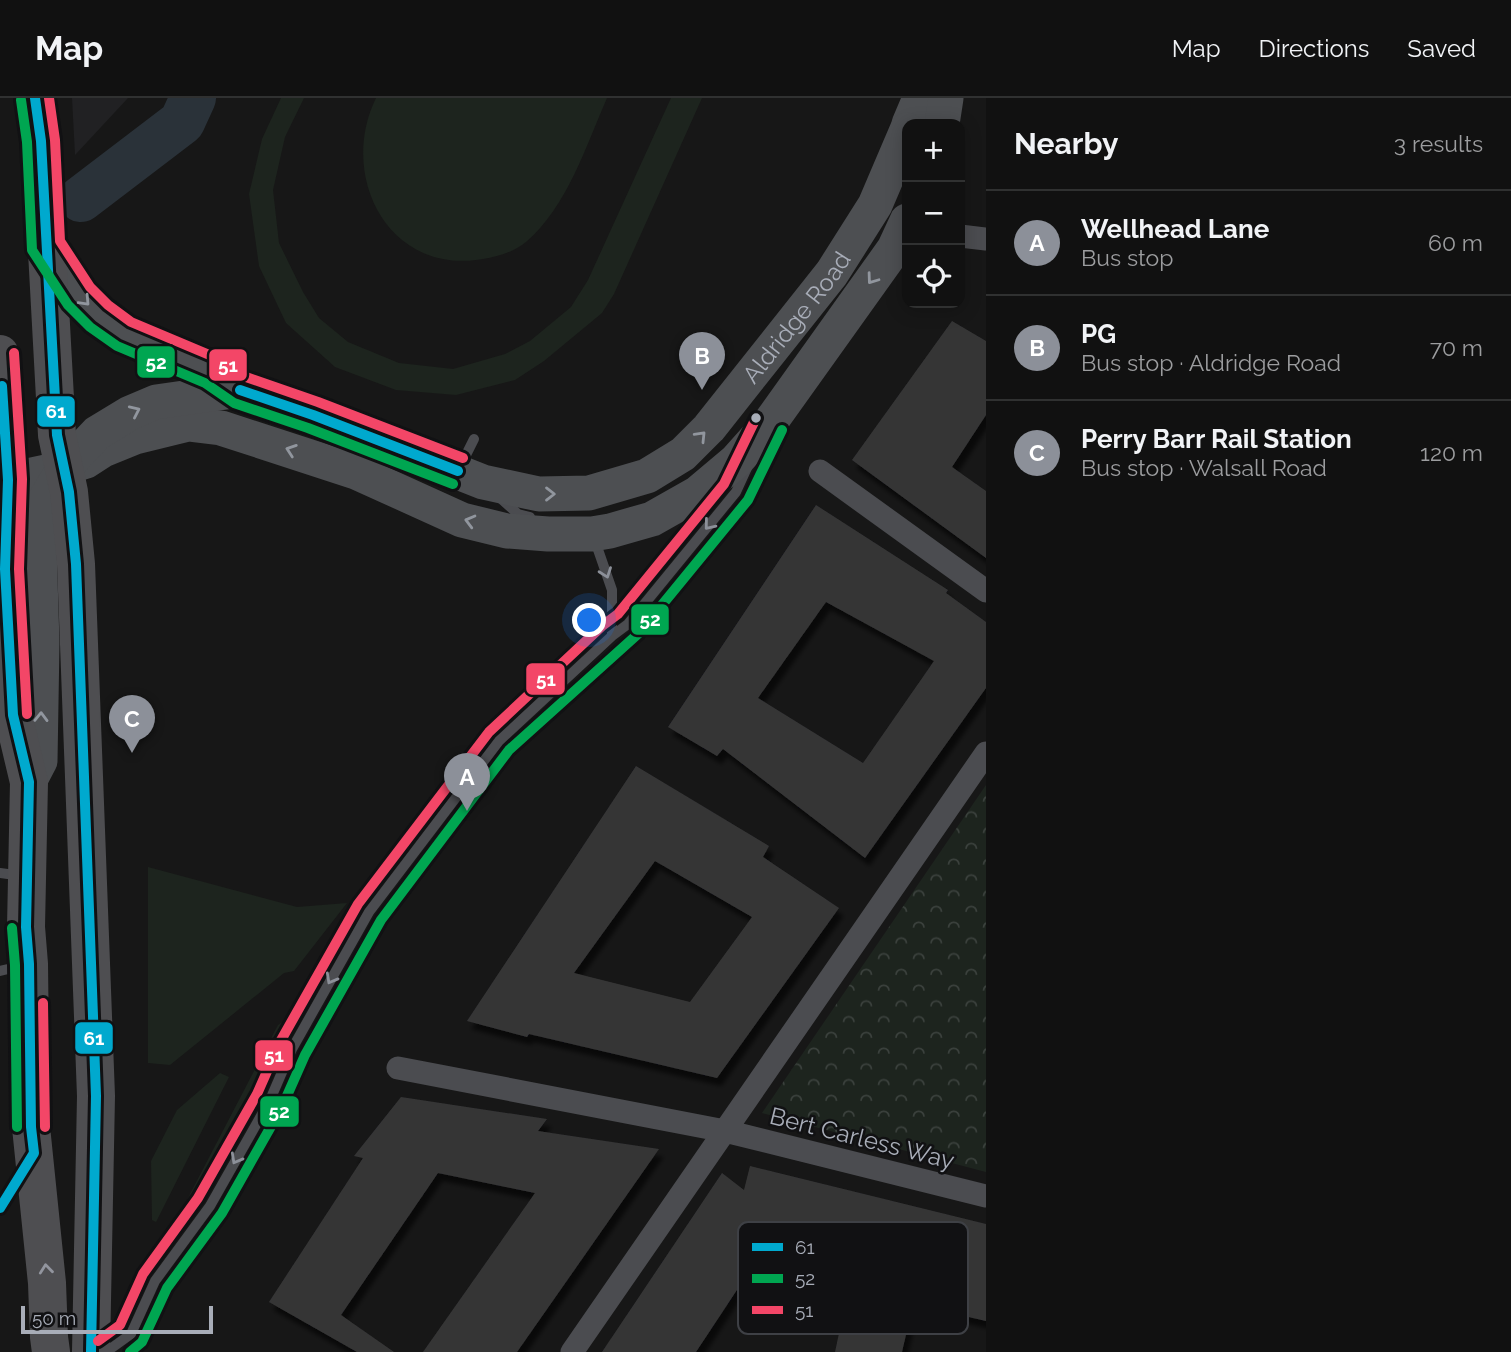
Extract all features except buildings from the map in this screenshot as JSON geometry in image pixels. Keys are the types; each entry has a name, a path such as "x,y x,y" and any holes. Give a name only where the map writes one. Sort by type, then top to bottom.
{"highway":[{"path":"35,98 41,141 57,435 75,465 69,492 76,564 96,1096 91,1352"},
{"path":"0,354 5,569 13,715 29,782 14,875 26,927 15,968 29,1003 33,1140 47,1283 48,1347"}],"main road":[{"path":"911,119 919,98"},
{"path":"943,119 946,98"},
{"name":"Aldridge Road","path":"240,390 313,415 470,476 539,494 589,494 647,476 683,454 709,428 832,273 875,205 902,142"},
{"name":"Aldridge Road","path":"75,465 135,437 188,424 220,428 356,472 462,520 507,531 592,534 652,519 698,493 736,461 769,425 894,249 902,231"},
{"path":"46,246 79,296 99,316 124,334 212,370 240,390"},
{"path":"29,782 40,761 41,507 97,433 130,413 156,402 240,390"},
{"path":"4,481 75,465"}],"street":[{"name":"Aldridge Road","path":"875,205 902,218"},
{"path":"965,237 986,239"},
{"path":"820,471 986,591"},
{"path":"572,1352 986,753"},
{"name":"Bert Carless Way","path":"398,1068 725,1131 986,1196"}],"lane":[{"path":"106,1352 131,1334 155,1281 210,1206 270,1100 292,1049 369,912 499,741 628,624 736,492 769,425"},
{"path":"474,439 470,476 518,514 592,534 612,590 612,636"},
{"path":"0,1208 33,1140"}],"shaded area":[{"path":"72,98 128,98 75,155"}],"green space":[{"path":"281,98 304,98 285,137 273,190 279,243 319,318 348,342 399,363 453,369 505,354 530,341 571,307 588,280 671,98 702,98 614,294 602,313 544,361 515,380 456,395 396,390 335,367 286,323 259,266 249,194 262,139"},
{"path":"376,98 607,98 574,175 540,228 515,249 476,260 444,259 417,250 395,233 378,211 367,185 363,156 366,127"},
{"path":"986,785 986,1172 762,1113"},
{"path":"148,867 297,907 347,903 294,971 284,973 170,1065 148,1063"},
{"path":"284,1021 295,1027 238,1131 156,1269 152,1267 278,1025"},
{"path":"220,1073 229,1077 156,1222 152,1220 151,1161 177,1110"}],"waterway":[{"path":"81,199 182,122 193,98"}],"transit line":[{"name":"61","path":"35,98 41,141 57,435 69,492 76,564 96,1096 91,1352"},
{"name":"51","path":"49,98 55,140 60,241 90,287 108,305 131,322 219,359 246,377 463,458"},
{"name":"52","path":"21,100 27,142 32,250 68,305 90,327 117,346 205,383 234,403 308,428 453,484"},
{"name":"51","path":"14,353 22,479 19,569 27,714"},
{"name":"61","path":"0,1208 34,1153 26,927 29,782 13,715 5,569 8,480 2,386"},
{"name":"61","path":"240,390 458,471"},
{"name":"51","path":"98,1341 120,1325 143,1274 198,1198 257,1094 280,1042 358,904 489,732 618,614 724,484 756,418"},
{"name":"52","path":"130,1352 142,1342 167,1288 222,1213 282,1107 305,1055 381,920 509,750 639,633 748,500 782,430"},
{"name":"52","path":"12,928 17,1127"},
{"name":"51","path":"43,1003 45,1127"}],"place":[{"name":"PG","path":"702,390"},
{"name":"Perry Barr Rail Station","path":"132,753"},
{"name":"Wellhead Lane","path":"467,811"}]}
